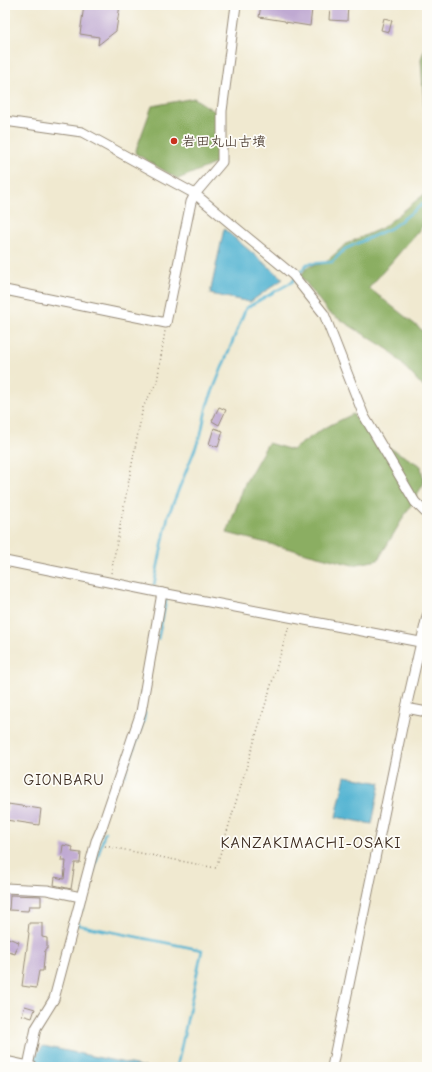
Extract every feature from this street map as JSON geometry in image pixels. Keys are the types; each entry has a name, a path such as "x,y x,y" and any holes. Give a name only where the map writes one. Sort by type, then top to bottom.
{"street":[{"path":"5,290 166,323 191,202 195,194 222,162 222,111 236,5"},
{"path":"5,121 82,132 195,194 296,279 324,314 364,416 415,502 427,514"},
{"path":"5,561 162,593 420,642"},
{"path":"5,1062 30,1066 36,1028 54,999 96,841 141,712 162,593"},
{"path":"332,1067 406,708 427,616"},
{"path":"406,708 427,712"},
{"path":"5,888 47,890 81,897"}],"path":[{"path":"110,582 143,407 157,382 166,323"},
{"path":"105,846 216,868 291,618"}],"green space":[{"path":"427,43 427,118 425,117 421,59"},
{"path":"194,98 217,113 219,162 178,179 135,153 152,106"},
{"path":"427,192 427,221 369,288 427,334 427,391 389,350 328,312 301,276 307,267 325,263 346,244 382,228"},
{"path":"353,414 371,437 421,466 424,483 378,560 353,565 227,533 245,483 268,443 292,450 324,428"}],"water":[{"path":"224,229 283,279 250,302 210,294"},
{"path":"345,776 380,783 372,824 336,817"},
{"path":"43,1046 145,1067 57,1067 36,1063 35,1056"}],"building":[{"path":"84,5 120,5 116,31 98,45 99,37 80,34"},
{"path":"261,5 287,7 287,5 296,5 295,7 312,9 310,26 259,17"},
{"path":"330,5 348,5 347,21 329,20"},
{"path":"384,18 392,20 389,32 381,30"},
{"path":"219,407 226,410 219,425 212,421"},
{"path":"214,428 223,431 218,447 209,444"},
{"path":"8,804 41,809 39,825 6,820"},
{"path":"63,845 73,847 72,852 81,853 80,863 75,863 71,889 54,885 55,877 64,879 66,861 61,861"},
{"path":"10,895 41,896 41,906 29,906 28,911 9,910"},
{"path":"29,923 42,923 42,937 47,938 47,949 45,949 43,971 39,971 36,988 22,986"},
{"path":"5,937 19,942 15,954 5,951"},
{"path":"25,1006 35,1009 32,1018 22,1015"}],"waterway":[{"path":"154,585 168,516 201,434 207,405 246,308 292,282 307,264 332,262 345,249 391,228 427,201"},
{"path":"158,639 167,597"},
{"path":"125,775 145,713"},
{"path":"82,910 105,832"},
{"path":"79,923 78,925 202,950 177,1067"}],"place":[{"name":"岩田丸山古墳","path":"174,141"}],"district":[{"name":"GIONBARU","path":"64,780"},
{"name":"KANZAKIMACHI-OSAKI","path":"311,842"}]}
